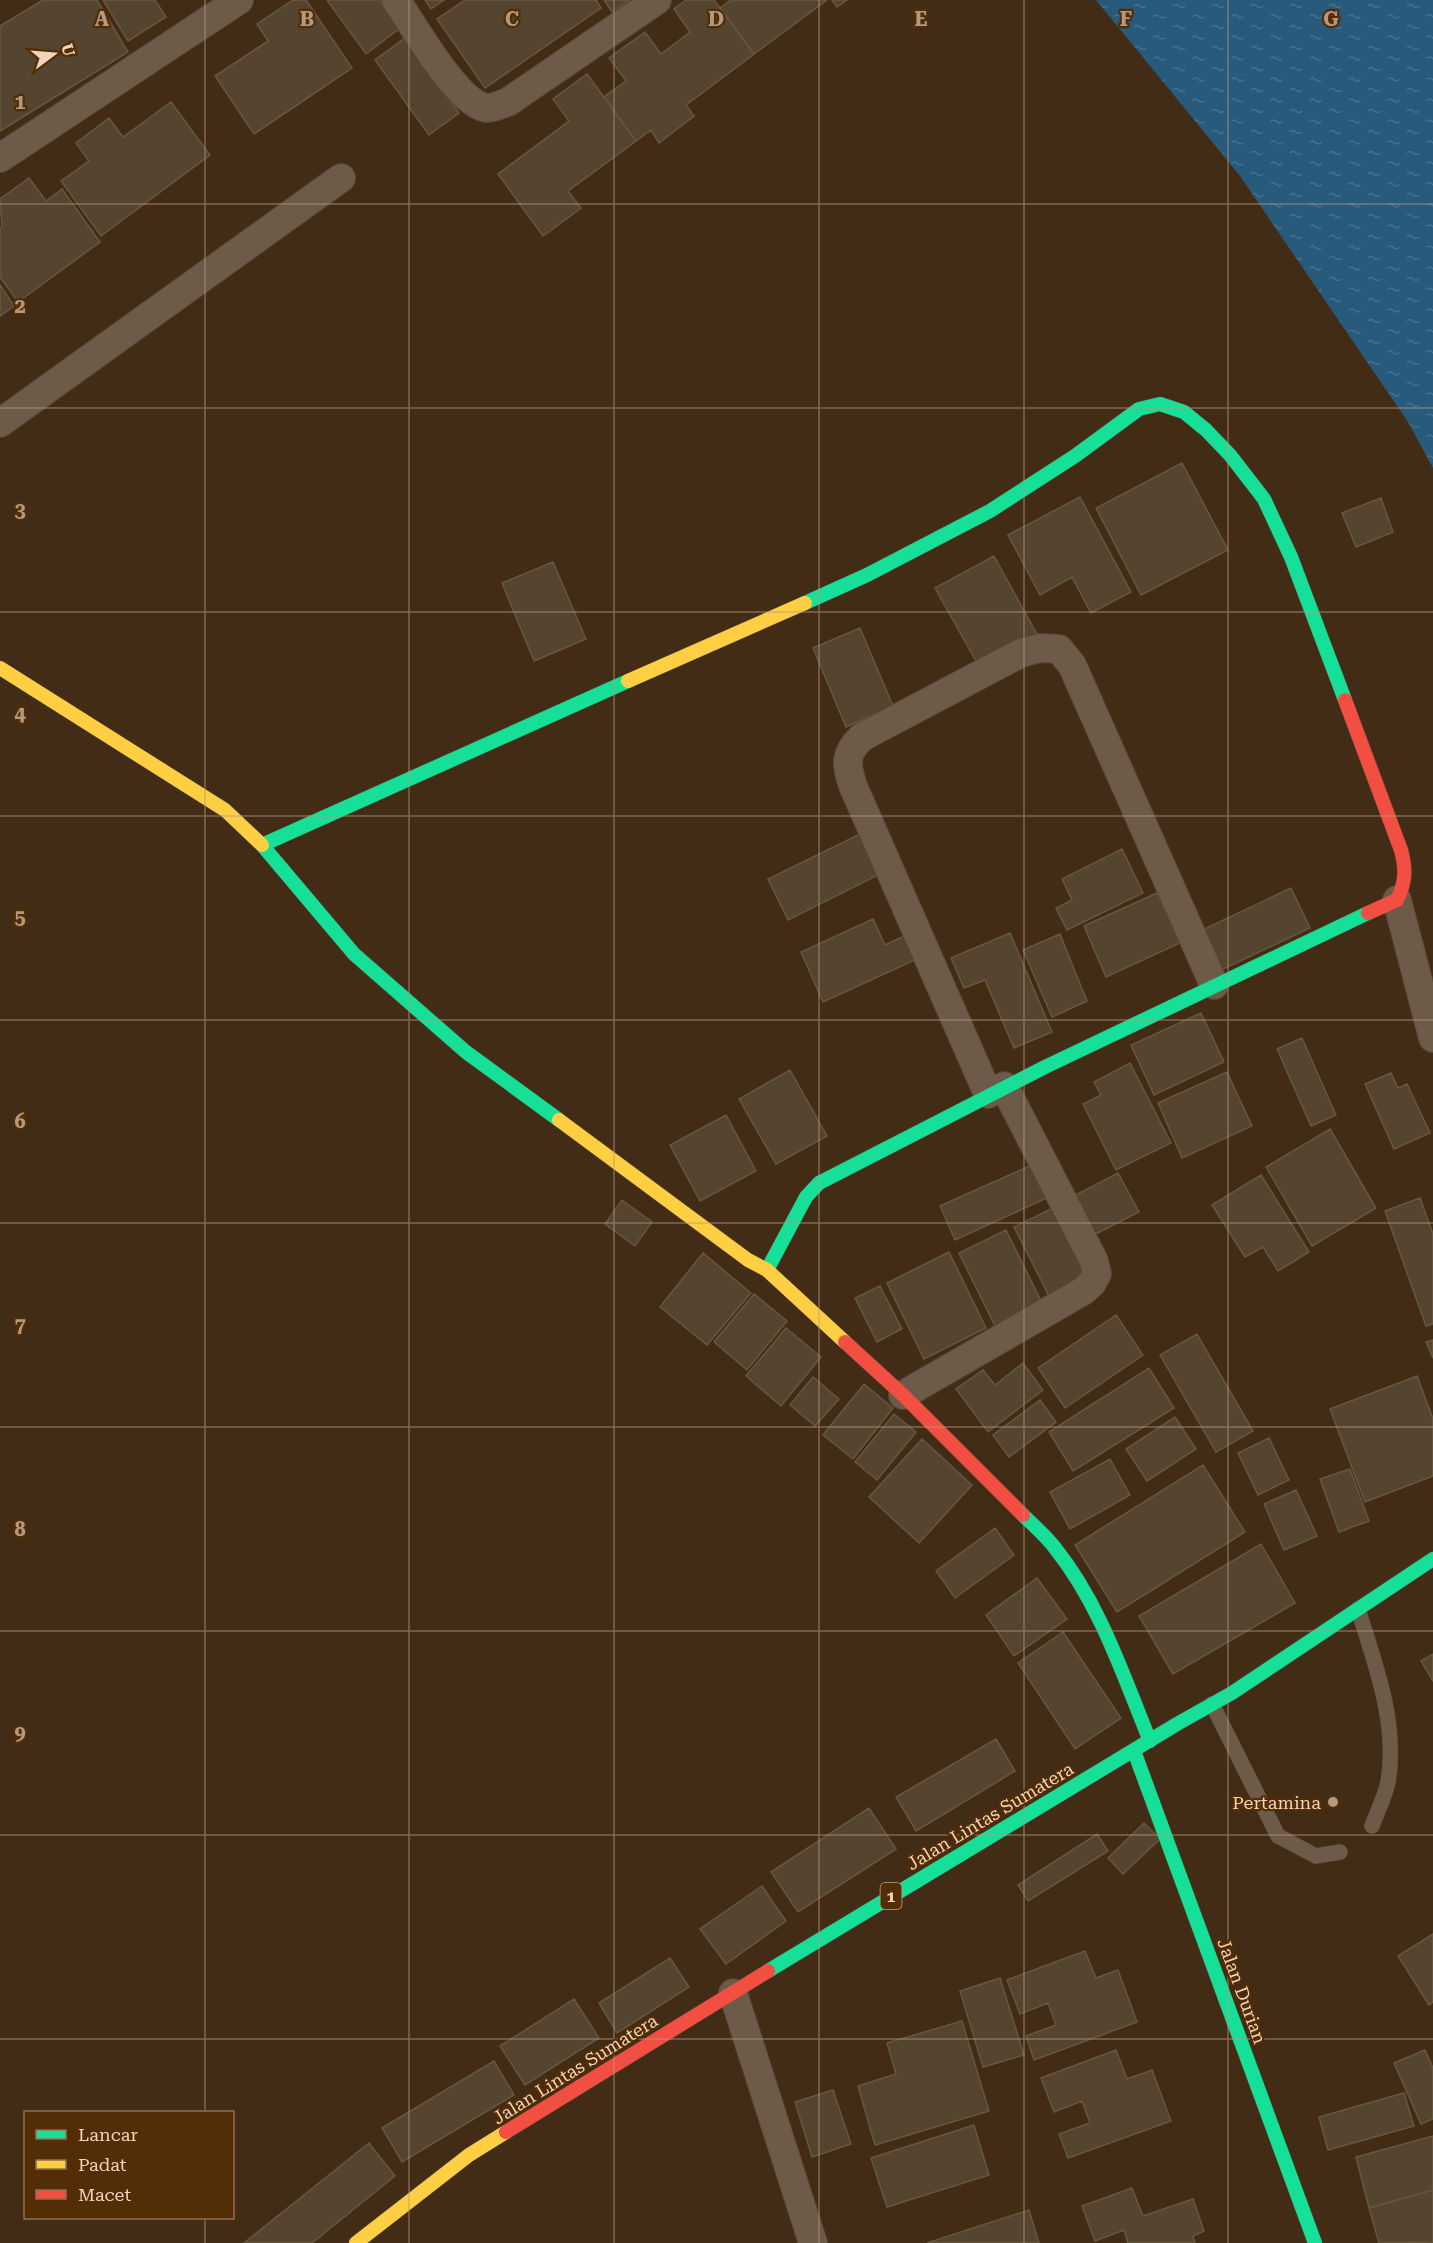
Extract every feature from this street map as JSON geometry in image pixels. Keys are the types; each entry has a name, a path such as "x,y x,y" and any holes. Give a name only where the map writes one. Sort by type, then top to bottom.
{"main road":[{"path":"262,845 867,575 990,512 1075,456 1139,409 1160,404 1184,412 1206,430 1230,455 1264,499 1291,557 1401,850 1407,872 1404,886 1397,900 996,1090 819,1183 807,1197 767,1270"},
{"path":"0,668 225,810 262,845 354,954 466,1052 748,1260 767,1270 903,1395 1055,1547 1083,1589 1107,1635 1150,1741"},
{"name":"Jalan Lintas Sumatera","path":"356,2243 469,2156 897,1892 1232,1693 1433,1559"},
{"name":"Jalan Durian","path":"1134,1751 1315,2243"}],"street":[{"path":"0,158 239,0"},
{"path":"396,0 456,88 473,103 488,109 508,102 657,0"},
{"path":"0,423 341,178"},
{"path":"903,1395 1083,1291 1092,1283 1097,1274 1094,1261 996,1090 853,786 846,766 851,747 862,737 1021,653 1040,648 1059,649 1072,665 1214,985"},
{"path":"1397,900 1433,1038"},
{"path":"733,1993 813,2243"}],"lane":[{"path":"1358,1609 1381,1685 1392,1746 1388,1784 1372,1826"},
{"path":"1212,1704 1278,1836 1316,1856 1340,1852"}],"water":[{"path":"1096,0 1433,0 1433,468 1408,422 1240,176"}],"building":[{"path":"43,0 97,0 128,52 0,131 0,26"},
{"path":"103,0 155,0 166,17 128,41"},
{"path":"293,0 306,0 352,68 254,134 215,76 268,41 257,24"},
{"path":"327,0 379,0 400,28 366,54"},
{"path":"425,0 444,0 431,9"},
{"path":"465,0 596,0 601,8 485,88 437,19"},
{"path":"604,0 629,0 612,12"},
{"path":"686,0 714,0 754,54 686,105 694,116 659,143 651,130 636,141 604,97 626,81 609,58 645,32 661,54 690,32 674,9"},
{"path":"731,0 827,0 754,54 720,8"},
{"path":"832,0 847,0 837,7"},
{"path":"405,38 459,113 429,135 375,60"},
{"path":"587,74 636,141 568,191 581,208 543,236 498,174 569,121 553,99"},
{"path":"171,102 210,155 101,236 61,181 89,161 76,143 109,118 123,137"},
{"path":"29,178 46,201 62,189 100,242 18,302 0,277 0,228 2,227 0,199"},
{"path":"0,285 14,306 0,316"},
{"path":"1182,463 1228,550 1141,595 1096,508"},
{"path":"1080,497 1131,592 1091,613 1072,577 1040,595 1008,535"},
{"path":"1381,498 1393,532 1356,547 1342,513"},
{"path":"994,556 1039,638 981,670 935,588"},
{"path":"553,562 586,639 534,661 502,583"},
{"path":"860,628 893,706 846,727 813,648"},
{"path":"860,834 880,874 788,920 768,879"},
{"path":"1122,849 1143,893 1067,930 1056,908 1072,900 1062,879"},
{"path":"1291,888 1310,928 1219,971 1200,931"},
{"path":"1157,893 1180,943 1106,977 1084,926"},
{"path":"873,919 885,945 904,936 915,960 823,1002 801,952"},
{"path":"1010,933 1052,1032 1014,1048 985,980 964,988 951,958"},
{"path":"1060,934 1087,1001 1052,1017 1023,950"},
{"path":"1201,1013 1224,1062 1154,1095 1131,1045"},
{"path":"1302,1038 1336,1115 1311,1126 1277,1049"},
{"path":"1130,1063 1171,1143 1116,1170 1083,1104 1101,1095 1094,1082"},
{"path":"790,1070 827,1136 776,1164 739,1099"},
{"path":"1227,1072 1252,1126 1182,1158 1158,1103"},
{"path":"1391,1073 1398,1088 1407,1084 1430,1133 1394,1149 1365,1084"},
{"path":"726,1115 756,1171 700,1201 670,1145"},
{"path":"1330,1129 1376,1208 1312,1246 1266,1167"},
{"path":"1034,1164 1049,1197 955,1240 940,1206"},
{"path":"1118,1173 1139,1212 1088,1238 1068,1199"},
{"path":"1261,1175 1309,1252 1278,1271 1263,1247 1245,1257 1212,1205"},
{"path":"1420,1198 1433,1234 1433,1324 1426,1326 1385,1211"},
{"path":"622,1200 652,1222 635,1246 605,1224"},
{"path":"1059,1205 1094,1276 1050,1298 1014,1227"},
{"path":"1006,1230 1043,1305 996,1328 959,1253"},
{"path":"949,1252 986,1328 924,1359 887,1283"},
{"path":"703,1253 751,1293 707,1345 660,1307"},
{"path":"880,1286 902,1329 877,1342 855,1298"},
{"path":"754,1294 787,1321 747,1370 714,1342"},
{"path":"1116,1315 1143,1355 1065,1408 1038,1368"},
{"path":"786,1328 821,1357 781,1406 746,1376"},
{"path":"1197,1334 1253,1431 1216,1452 1160,1355"},
{"path":"1433,1340 1433,1358 1426,1342"},
{"path":"1023,1363 1043,1390 988,1432 956,1389 983,1370 995,1385"},
{"path":"1149,1368 1174,1408 1073,1471 1049,1432"},
{"path":"1417,1376 1433,1419 1433,1476 1365,1502 1330,1409"},
{"path":"813,1377 839,1399 815,1426 790,1405"},
{"path":"864,1384 893,1408 853,1459 823,1435"},
{"path":"1040,1400 1056,1422 1009,1457 993,1435"},
{"path":"894,1414 916,1432 877,1480 855,1462"},
{"path":"1175,1417 1196,1449 1147,1481 1126,1449"},
{"path":"1269,1438 1289,1480 1258,1495 1238,1453"},
{"path":"922,1439 972,1485 919,1543 869,1497"},
{"path":"1110,1459 1130,1495 1070,1529 1050,1492"},
{"path":"1203,1465 1245,1532 1117,1612 1075,1545"},
{"path":"1350,1469 1369,1521 1339,1532 1320,1479"},
{"path":"1296,1490 1317,1536 1284,1550 1264,1504"},
{"path":"995,1528 1014,1555 955,1598 936,1571"},
{"path":"1261,1544 1295,1603 1173,1674 1139,1616"},
{"path":"1037,1578 1067,1619 1014,1656 986,1615"},
{"path":"1063,1632 1121,1718 1075,1749 1018,1663"},
{"path":"1433,1654 1433,1681 1421,1661"},
{"path":"996,1739 1015,1771 916,1831 896,1797"},
{"path":"869,1808 896,1849 798,1912 771,1872"},
{"path":"1144,1823 1160,1839 1123,1874 1108,1858"},
{"path":"1097,1834 1108,1851 1028,1901 1018,1885"},
{"path":"762,1886 786,1921 726,1964 700,1929"},
{"path":"1433,1934 1433,2002 1429,2005 1398,1956"},
{"path":"1085,1951 1096,1978 1118,1970 1137,2022 1034,2060 1026,2036 1056,2025 1048,2003 1020,2014 1007,1980"},
{"path":"670,1958 689,1987 617,2033 599,2003"},
{"path":"1000,1978 1024,2055 983,2067 960,1991"},
{"path":"574,1999 599,2038 525,2085 500,2046"},
{"path":"962,2021 989,2111 875,2145 858,2086 896,2074 887,2043"},
{"path":"1116,2050 1127,2079 1152,2070 1171,2121 1068,2158 1059,2134 1090,2123 1082,2101 1054,2112 1041,2078"},
{"path":"1425,2050 1433,2068 1433,2119 1421,2124 1394,2063"},
{"path":"494,2061 514,2095 402,2162 382,2128"},
{"path":"833,2090 851,2144 812,2157 795,2102"},
{"path":"1404,2093 1414,2126 1328,2150 1319,2117"},
{"path":"974,2125 989,2175 887,2207 871,2158"},
{"path":"1433,2136 1433,2190 1369,2208 1356,2157"},
{"path":"369,2143 395,2176 312,2243 244,2243"},
{"path":"1132,2188 1143,2216 1193,2199 1204,2231 1193,2236 1195,2243 1128,2243 1124,2230 1095,2241 1082,2206"},
{"path":"1433,2190 1433,2242 1379,2243 1369,2208"},
{"path":"1029,2210 1039,2243 927,2243"}],"traffic: fast":[{"path":"805,603 867,575 990,511 1075,456 1139,409 1160,404 1184,412 1206,430 1230,455 1264,499 1291,557 1345,700"},
{"path":"262,845 628,681"},
{"path":"262,845 354,954 466,1052 559,1120"},
{"path":"767,1270 806,1197 819,1183 1045,1067 1368,913"},
{"path":"1023,1515 1044,1535 1085,1592 1120,1666 1150,1741"},
{"path":"768,1971 1232,1693 1433,1559"},
{"path":"1134,1751 1315,2243"}],"traffic: slow":[{"path":"628,681 805,603"},
{"path":"0,668 225,810 262,845"},
{"path":"559,1120 748,1260 767,1270 845,1342"},
{"path":"356,2243 469,2155 506,2132"}],"traffic: jam":[{"path":"1345,700 1404,863 1404,881 1397,900 1368,913"},
{"path":"845,1342 903,1395 1023,1515"},
{"path":"506,2132 768,1971"}],"place":[{"name":"Pertamina","path":"1333,1802"}]}
